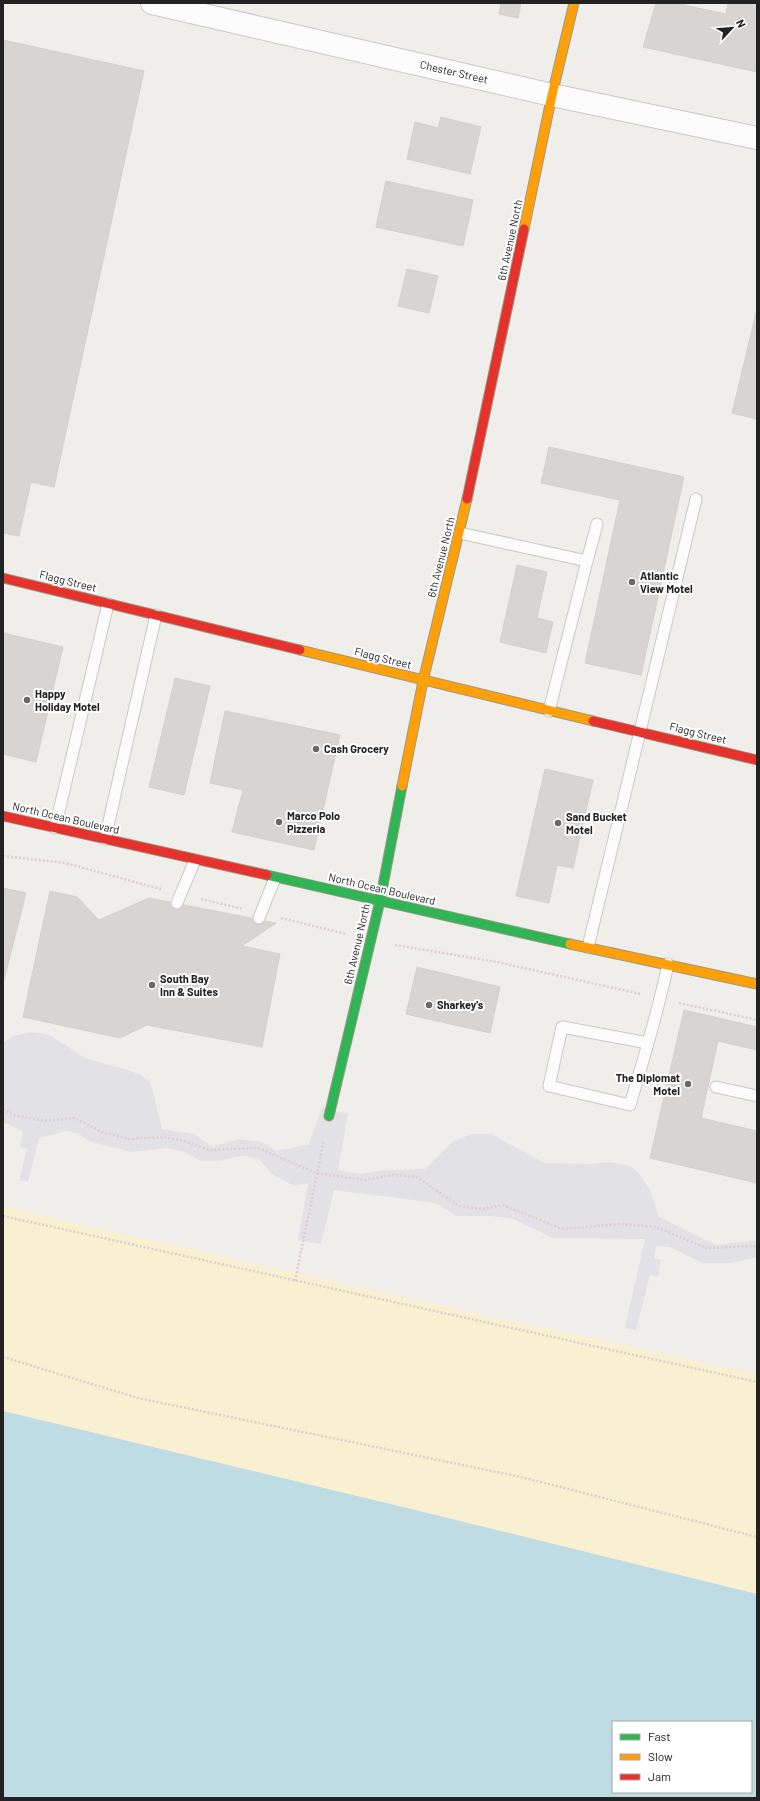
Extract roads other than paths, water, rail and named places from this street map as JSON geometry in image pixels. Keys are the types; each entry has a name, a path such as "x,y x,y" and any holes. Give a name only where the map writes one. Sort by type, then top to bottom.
{"street":[{"name":"Chester Street","path":"152,3 552,95 757,138"},
{"name":"6th Avenue North","path":"329,1116 380,900 423,680 460,533 552,95 574,3"},
{"name":"Flagg Street","path":"3,578 757,760"},
{"name":"North Ocean Boulevard","path":"4,819 56,828 380,900 498,929 757,984"}],"lane":[{"path":"588,947 696,499"},
{"path":"549,711 597,524"},
{"path":"460,533 587,561"},
{"path":"56,828 108,604"},
{"path":"105,839 156,616"},
{"path":"177,903 195,860"},
{"path":"259,918 276,878"},
{"path":"648,1043 562,1028 549,1086 630,1105 661,999 668,964"},
{"path":"716,1087 757,1096"}],"water":[{"path":"3,1411 757,1594 757,1798 3,1798"}],"place":[{"name":"Atlantic View Motel","path":"632,582"},
{"name":"Happy Holiday Motel","path":"27,700"},
{"name":"Cash Grocery","path":"316,749"},
{"name":"Marco Polo Pizzeria","path":"279,822"},
{"name":"Sand Bucket Motel","path":"558,823"},
{"name":"South Bay Inn & Suites","path":"152,985"},
{"name":"Sharkey's","path":"429,1005"},
{"name":"The Diplomat Motel","path":"688,1084"}]}
